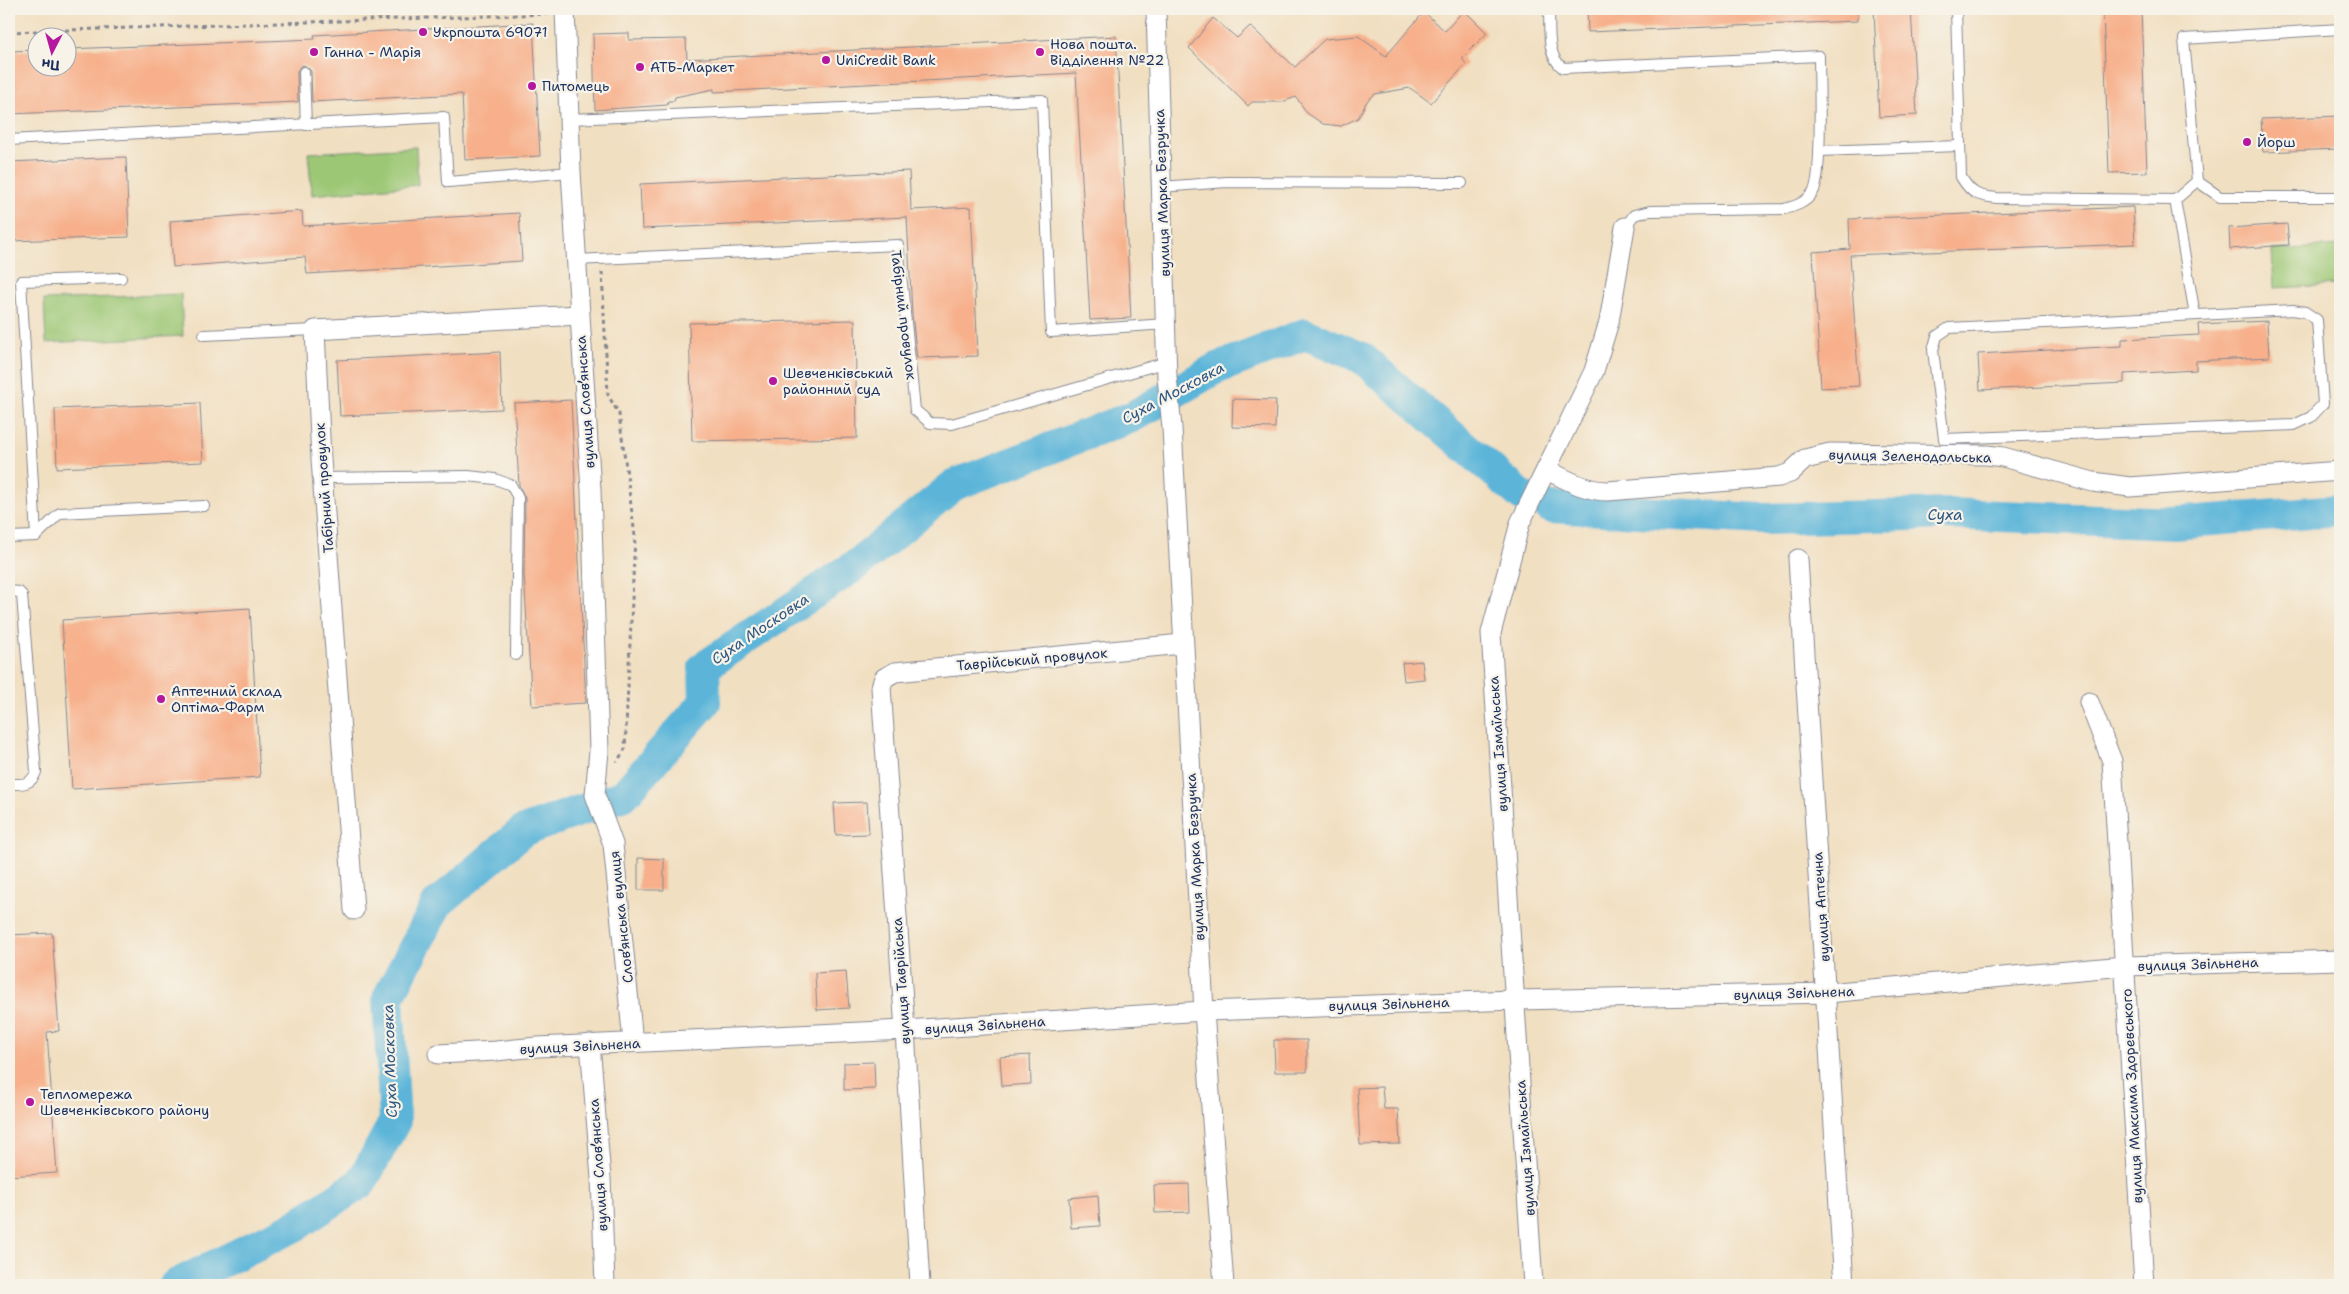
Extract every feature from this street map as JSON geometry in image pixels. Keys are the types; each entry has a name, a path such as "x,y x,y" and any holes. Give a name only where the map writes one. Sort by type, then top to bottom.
{"street":[{"name":"вулиця Марка Безручка","path":"1156,9 1167,370 1172,428 1182,644 1204,1011 1224,1285"},
{"name":"вулиця Слов’янська","path":"565,11 568,119 591,490 599,751 595,795"},
{"name":"вулиця Ізмаїльська","path":"1533,1285 1491,633 1520,523 1594,370 1609,322 1625,227"},
{"path":"315,330 579,315"},
{"name":"Табірний провулок","path":"315,330 323,478 354,910"},
{"name":"вулиця Зеленодольська","path":"1547,470 1582,487 1608,492 1779,478 1790,473 1805,459 1830,453 1944,447 2003,457 2093,482 2130,487 2340,471"},
{"name":"вулиця Аптечна","path":"1798,559 1844,1285"},
{"name":"Таврійський провулок","path":"884,678 895,672 1182,644"},
{"name":"вулиця Таврійська","path":"884,678 881,687 905,1030 920,1285"},
{"name":"вулиця Максима Здоревського","path":"2089,702 2112,761 2144,1285"},
{"name":"Слов’янська вулиця","path":"595,795 613,844 634,1042"},
{"name":"вулиця Звільнена","path":"438,1054 590,1044 905,1030 1204,1011 1515,1000 1827,993 2124,966 2340,960"},
{"name":"вулиця Слов’янська","path":"590,1044 601,1178 605,1285"}],"lane":[{"path":"1548,9 1551,52 1554,62 1563,68 1819,56 1819,151 1815,191 1802,204 1784,209 1650,212 1634,215 1625,227"},
{"path":"1956,9 1961,177 1969,190 1980,196 2175,200 2197,180"},
{"path":"2340,29 2184,39 2197,180 2220,197 2340,197"},
{"path":"304,72 306,124"},
{"path":"568,119 1042,100 1051,332 1166,324"},
{"path":"9,140 444,117 448,182 571,172"},
{"path":"1819,151 1959,146"},
{"path":"1162,187 1226,182 1462,183"},
{"path":"2175,200 2195,315"},
{"name":"Табірний провулок","path":"576,260 898,245 915,410 930,423 952,424 1167,370"},
{"path":"36,536 21,281 121,278"},
{"path":"2293,310 2305,312 2318,320 2322,404 2311,417 2294,425 1944,447 1933,350 1937,336 1949,328 2195,315 2293,310"},
{"path":"204,335 315,330"},
{"path":"323,478 468,476 495,479 511,485 518,498 516,655"},
{"path":"9,537 36,536 60,513 204,506"},
{"path":"9,591 19,592 22,595 36,772 33,779 27,784 9,784"}],"path":[{"path":"9,32 565,11"},
{"path":"601,259 608,395 619,414 635,536 625,749 616,764"}],"green space":[{"path":"416,147 418,185 312,195 308,153"},
{"path":"2340,246 2340,285 2274,288 2272,250"},
{"path":"181,294 183,336 46,343 44,300"}],"building":[{"path":"1587,9 1858,9 1858,21 1588,32"},
{"path":"1874,9 1911,9 1917,115 1879,117"},
{"path":"2103,9 2141,9 2147,172 2109,173"},
{"path":"1464,10 1487,33 1462,58 1466,64 1431,103 1410,88 1375,94 1367,101 1358,118 1341,126 1323,124 1307,113 1296,97 1282,102 1252,102 1248,106 1189,48 1213,18 1237,38 1250,26 1295,67 1325,39 1358,36 1386,56 1424,12 1445,31"},
{"path":"533,23 540,156 465,160 462,94 312,102 311,71 304,65 300,66 297,72 298,102 9,114 9,51 28,50 28,78 78,78 78,49 315,39 314,35"},
{"path":"629,33 629,40 686,39 687,59 1116,36 1131,318 1090,320 1076,73 714,92 714,89 675,97 674,101 668,101 667,105 595,110 593,34"},
{"path":"2340,116 2340,149 2263,152 2261,119"},
{"path":"126,157 129,237 9,241 9,162"},
{"path":"909,171 911,210 971,207 978,356 917,358 912,314 907,217 642,229 640,184"},
{"path":"2133,207 2135,244 1850,255 1859,386 1821,388 1813,252 1850,249 1849,219"},
{"path":"302,211 303,226 519,213 522,261 307,274 305,257 173,267 170,221"},
{"path":"2287,224 2289,245 2230,249 2229,228"},
{"name":"Шевченківський районний суд","path":"855,320 857,438 692,441 689,323"},
{"path":"2267,321 2269,357 2196,361 2196,370 2124,374 2124,383 1980,390 1978,354 2122,346 2122,339 2199,335 2198,324"},
{"path":"500,352 502,409 340,416 337,360"},
{"path":"1233,399 1276,400 1275,428 1232,427"},
{"path":"571,400 586,703 532,706 524,574 525,498 519,485 514,403"},
{"path":"200,403 203,462 57,468 55,409"},
{"name":"Аптечний склад Оптіма-Фарм","path":"250,608 260,777 72,789 62,620"},
{"path":"1422,661 1424,679 1404,681 1402,663"},
{"path":"867,802 869,834 836,835 834,803"},
{"path":"638,858 664,859 664,890 638,890"},
{"name":"Тепломережа Шевченківського району","path":"52,933 59,1031 47,1032 57,1173 9,1176 9,935"},
{"path":"846,971 849,1008 817,1010 815,973"},
{"path":"1274,1040 1307,1040 1307,1072 1275,1072"},
{"path":"1030,1055 1031,1084 1002,1086 1000,1057"},
{"path":"874,1062 875,1089 844,1090 844,1063"},
{"path":"1382,1087 1384,1109 1398,1109 1400,1144 1360,1145 1357,1088"},
{"path":"1189,1184 1190,1212 1155,1213 1154,1185"},
{"path":"1098,1195 1100,1226 1071,1228 1069,1198"}],"waterway":[{"name":"Суха Московка","path":"175,1285 293,1227 361,1183 395,1121 388,998 437,904 523,831 624,795 705,702 704,667 859,563 954,485 1132,417 1215,369 1305,334 1362,358 1522,496"},
{"name":"Суха","path":"1550,507 1762,519 1949,514 2174,523 2340,510"}],"place":[{"name":"Укрпошта 69071","path":"423,32"},
{"name":"Ганна - Марія","path":"314,52"},
{"name":"Нова пошта. Відділення №22","path":"1040,52"},
{"name":"UniCredit Bank","path":"826,60"},
{"name":"АТБ-Маркет","path":"640,67"},
{"name":"Питомець","path":"532,86"},
{"name":"Йорш","path":"2247,142"},
{"name":"Шевченківський районний суд","path":"773,381"},
{"name":"Аптечний склад Оптіма-Фарм","path":"161,699"},
{"name":"Тепломережа Шевченківського району","path":"30,1102"}]}
